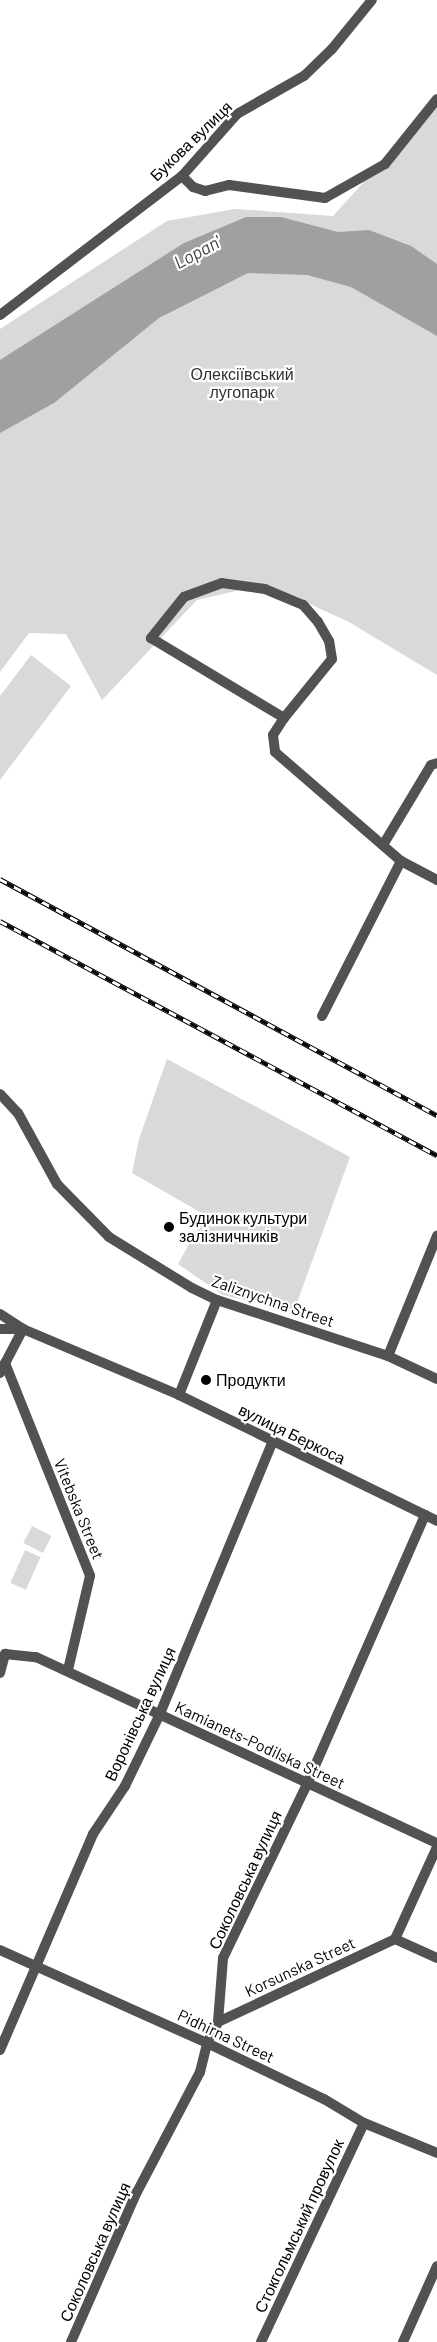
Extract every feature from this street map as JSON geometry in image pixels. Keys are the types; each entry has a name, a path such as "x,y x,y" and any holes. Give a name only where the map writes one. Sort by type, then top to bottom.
{"street":[{"name":"Букова вулиця","path":"0,316 182,176 237,114 304,76 332,49 372,0"},
{"path":"182,176 193,187 205,191 229,184 325,198 385,164 437,99"},
{"path":"284,718 151,638 184,597 222,582 265,589 303,605 318,622 329,641 332,659 284,718 273,735 275,752 401,861 437,880"},
{"path":"383,845 431,764 437,763"},
{"path":"322,1016 401,861"},
{"name":"Zaliznychna Street","path":"0,1094 18,1113 57,1184 89,1220 109,1237 168,1274 217,1300 388,1356 437,1379"},
{"path":"388,1356 437,1236"},
{"path":"179,1395 217,1300"},
{"name":"вулиця Беркоса","path":"0,1314 22,1330 179,1395 437,1520"},
{"name":"вулиця Беркоса","path":"0,1329 22,1330"},
{"path":"0,1373 22,1330"},
{"name":"Vitebska Street","path":"5,1363 90,1576 68,1670"},
{"name":"Воронівська вулиця","path":"0,2050 93,1834 125,1786 159,1716 273,1441"},
{"name":"Соколовська вулиця","path":"71,2342 137,2192 200,2072 207,2042 218,2022 223,1958 307,1784 425,1515"},
{"name":"Kamianets-Podilska Street","path":"0,1674 2,1652 36,1657 68,1670 159,1716 437,1844"},
{"path":"437,1848 395,1939 437,1958"},
{"name":"Korsunska Street","path":"218,2022 395,1939"},
{"name":"Pidhirna Street","path":"0,1950 36,1968 207,2042 324,2099 364,2123 437,2153"},
{"name":"Стокгольмський провулок","path":"261,2342 364,2123"},
{"path":"403,2342 437,2266"}],"green space":[{"name":"Олексіївський лугопарк","path":"437,101 437,675 349,622 266,584 197,600 102,700 66,634 29,633 0,672 0,329 167,221 235,209 333,216"},
{"path":"31,655 71,686 0,780 0,696"},
{"path":"167,1059 350,1157 294,1311 223,1295 178,1264 205,1215 132,1173 139,1139"},
{"path":"32,1526 52,1536 43,1553 23,1543"},
{"path":"25,1550 41,1557 26,1590 10,1583"}],"water":[{"name":"Lopan'","path":"246,217 281,217 338,232 369,230 411,246 437,264 437,336 351,287 307,275 248,273 159,318 54,403 0,433 0,360 184,243"}],"railway":[{"path":"0,879 437,1115"},
{"path":"0,921 437,1155"}],"place":[{"name":"Будинок культури залізничників","path":"169,1227"},
{"name":"Продукти","path":"206,1380"}]}
